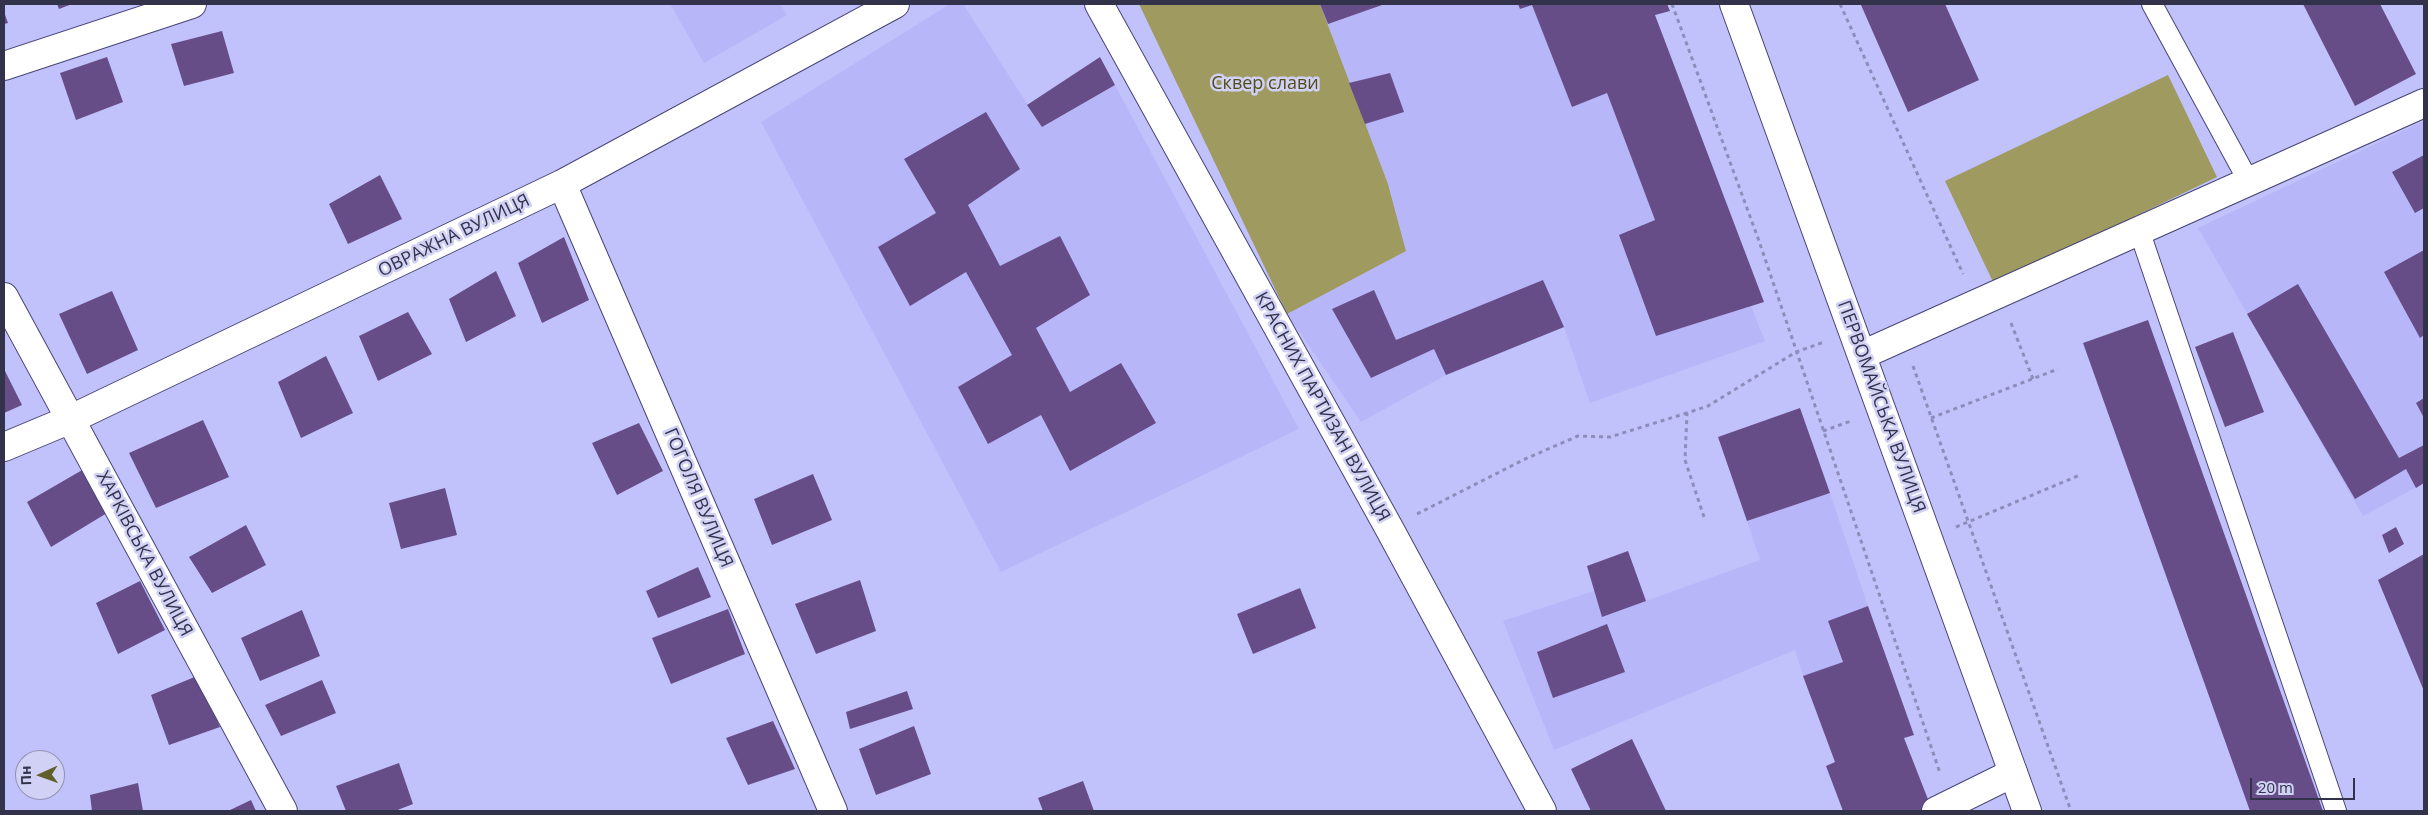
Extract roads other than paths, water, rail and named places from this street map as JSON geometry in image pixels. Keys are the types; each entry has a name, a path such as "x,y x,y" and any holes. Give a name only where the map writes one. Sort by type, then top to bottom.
{"street":[{"path":"4,66 192,4"},
{"name":"ОВРАЖНА ВУЛИЦЯ","path":"4,447 71,419 562,184 895,4"},
{"name":"КРАСНИХ ПАРТИЗАН ВУЛИЦЯ","path":"1099,4 1389,528 1542,811"},
{"name":"ПЕРВОМАЙСЬКА ВУЛИЦЯ","path":"1734,4 2027,811"},
{"path":"1858,343 1902,337 2424,103"},
{"name":"ГОГОЛЯ ВУЛИЦЯ","path":"562,184 833,811"},
{"name":"ХАРКІВСЬКА ВУЛИЦЯ","path":"4,297 283,811"},
{"path":"1943,808 2013,773"}],"lane":[{"path":"2152,4 2249,182"},
{"path":"2139,230 2336,811"}],"park label":[{"name":"Сквер слави","path":"1265,84"}]}
